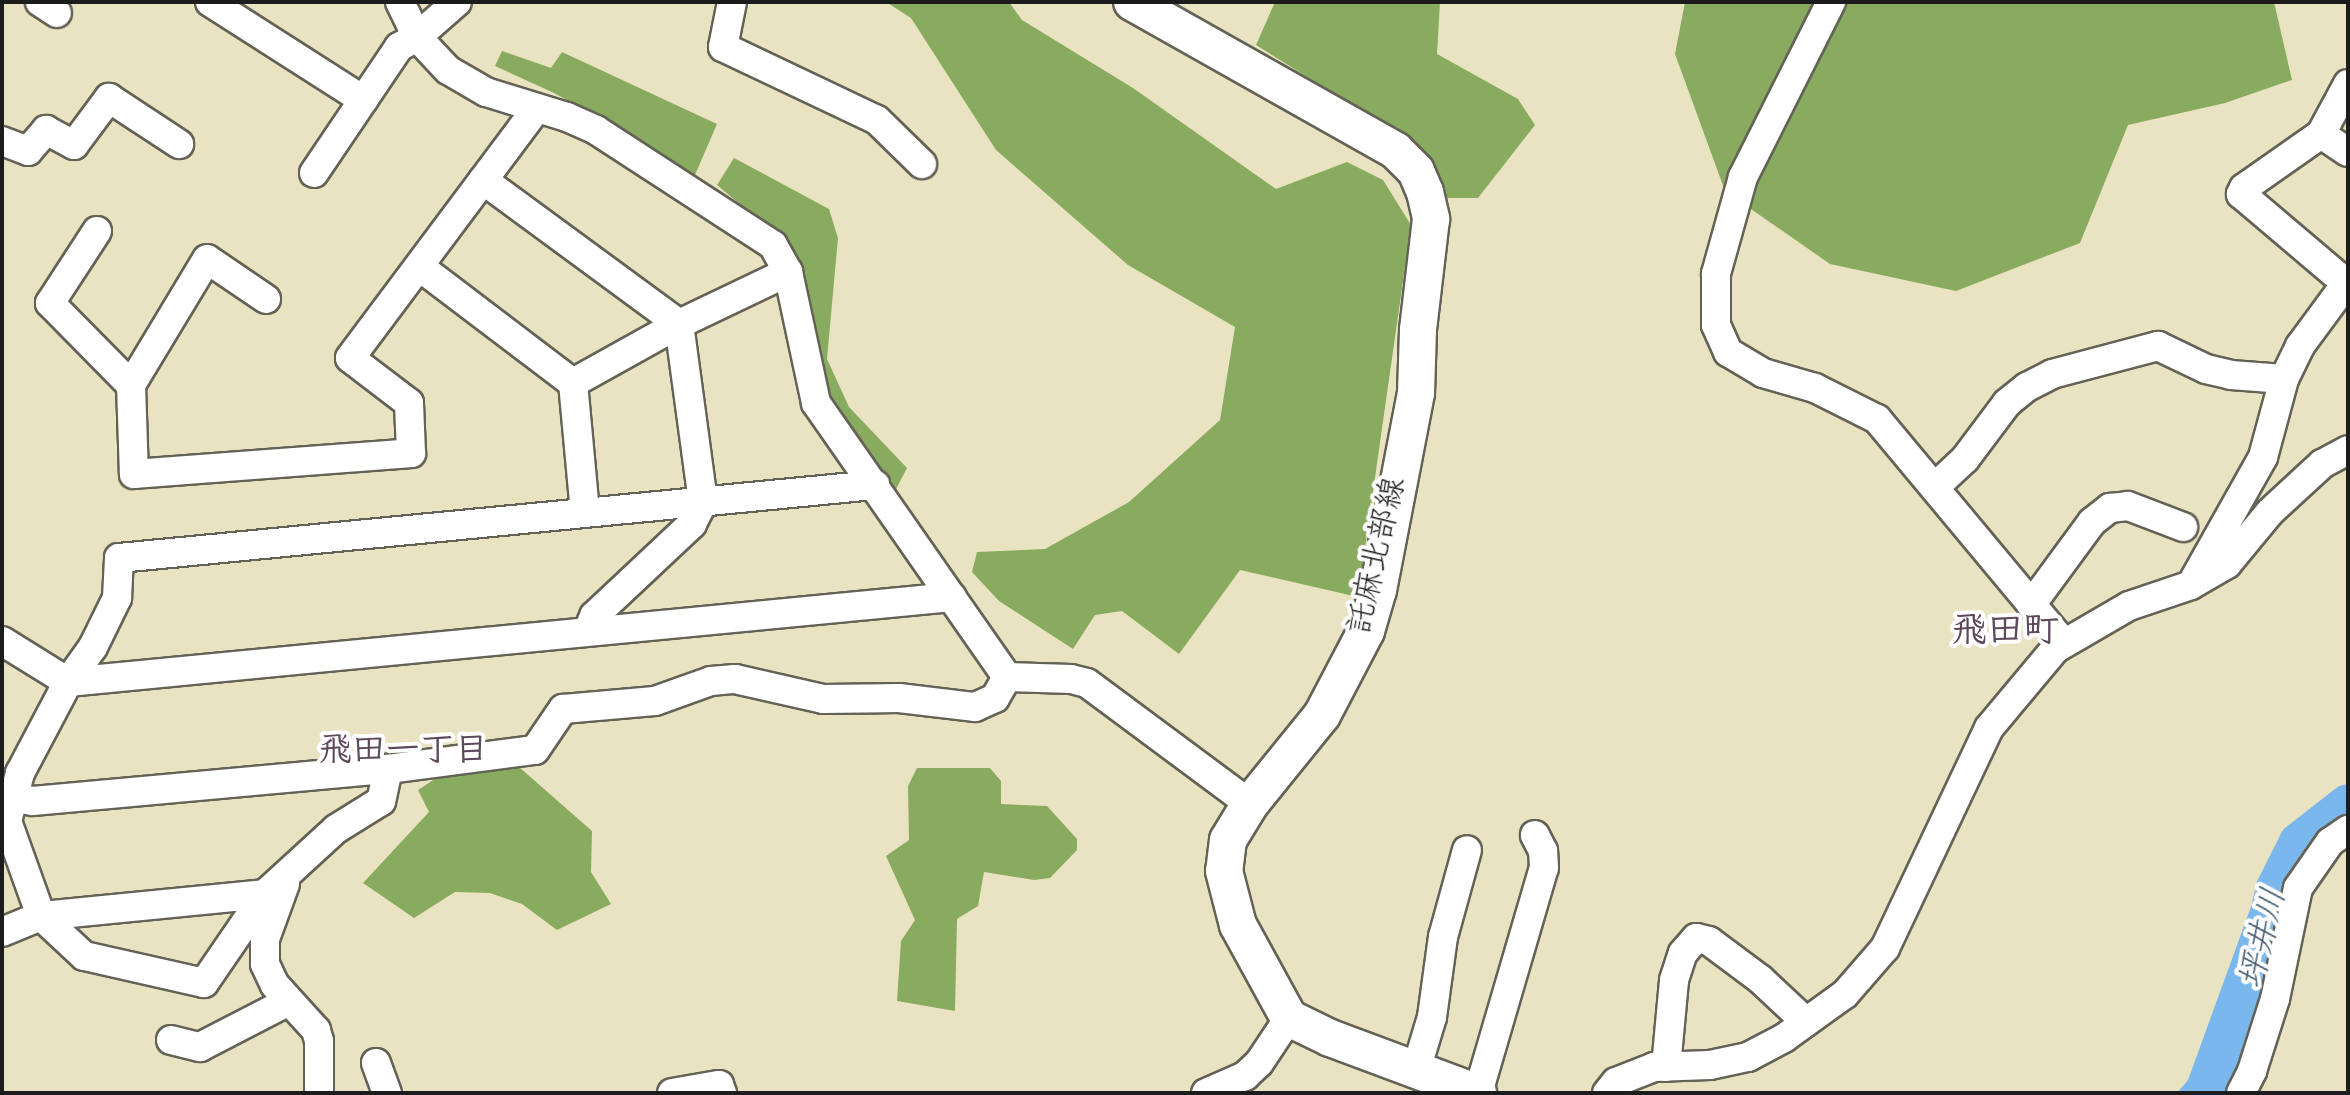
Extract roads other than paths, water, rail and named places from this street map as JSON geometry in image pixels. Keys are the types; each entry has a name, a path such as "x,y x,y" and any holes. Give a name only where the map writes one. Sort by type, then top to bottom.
{"main road":[{"name":"託麻北部線","path":"1132,2 1396,151 1416,171 1431,219 1418,330 1416,393 1378,590 1366,631 1322,715 1250,804 1228,840 1224,853 1226,881 1238,925 1289,1018"},
{"path":"1289,1018 1330,1038 1478,1093"}],"street":[{"path":"210,2 363,100"},
{"path":"400,2 417,37 448,70 486,92 567,117 596,130 773,245 788,272 816,403 1007,677"},
{"path":"314,173 399,47 417,37 457,2"},
{"path":"732,2 723,47 877,120 922,164"},
{"path":"1831,2 1743,177 1716,274 1716,325 1728,352 1763,373 1815,388 1877,419 2063,642"},
{"path":"2191,585 2263,457 2284,379 2317,319 2347,282 2241,194 2244,188 2321,134 2348,84"},
{"path":"2,141 28,151 46,130 74,145 109,98 179,144"},
{"path":"266,299 207,259 131,385 134,474 411,453 409,403 350,358 536,109"},
{"path":"2321,134 2348,152"},
{"path":"483,180 679,324 703,502 692,524 594,616 588,631"},
{"path":"97,231 50,303 131,385"},
{"path":"420,267 573,383 585,512"},
{"path":"573,383 679,324 788,272"},
{"path":"1935,487 1965,459 2007,403 2027,387 2052,374 2158,346 2206,369 2231,375 2284,379"},
{"path":"1607,1093 1616,1082 1654,1067 1710,1065 1748,1057 1845,994 1885,948 1989,728 2063,642 2129,606 2191,585 2227,564 2270,512 2322,464 2348,450"},
{"path":"388,769 381,801 336,829 265,894 204,983 84,956 41,916 7,821 20,773 68,682 93,647 117,598 119,558 875,485"},
{"path":"2031,605 2092,522 2110,508 2128,506 2183,527"},
{"path":"2,641 68,682 952,597"},
{"path":"1007,677 1071,679 1087,683 1250,804"},
{"path":"12,798 33,801 388,769 535,750 563,709 655,701 711,681 735,679 823,699 899,698 975,707 995,698 1007,677"},
{"path":"2241,1093 2252,1071 2275,999 2298,888 2330,842 2348,830"},
{"path":"1478,1093 1544,868 1543,851 1535,835"},
{"path":"1416,1070 1432,1017 1443,937 1467,850"},
{"path":"290,871 265,939 265,964 275,985 316,1030 319,1041 319,1093"},
{"path":"2,932 41,916 265,894"},
{"path":"1666,1067 1674,980 1683,953 1696,938 1709,941 1760,979 1806,1022"},
{"path":"171,1040 200,1047 289,1001"},
{"path":"1206,1093 1245,1076 1259,1063 1289,1018"},
{"path":"376,1063 387,1093"},
{"path":"672,1093 719,1085 722,1093"}],"water":[{"path":"2269,857 2300,862 2269,957 2265,999 2230,1093 2177,1093 2188,1080"}],"waterway":[{"name":"坪井川","path":"2271,905 2275,888 2298,842 2348,803"}],"district":[{"name":"飛田町","path":"2005,633"},
{"name":"飛田一丁目","path":"403,753"}]}
